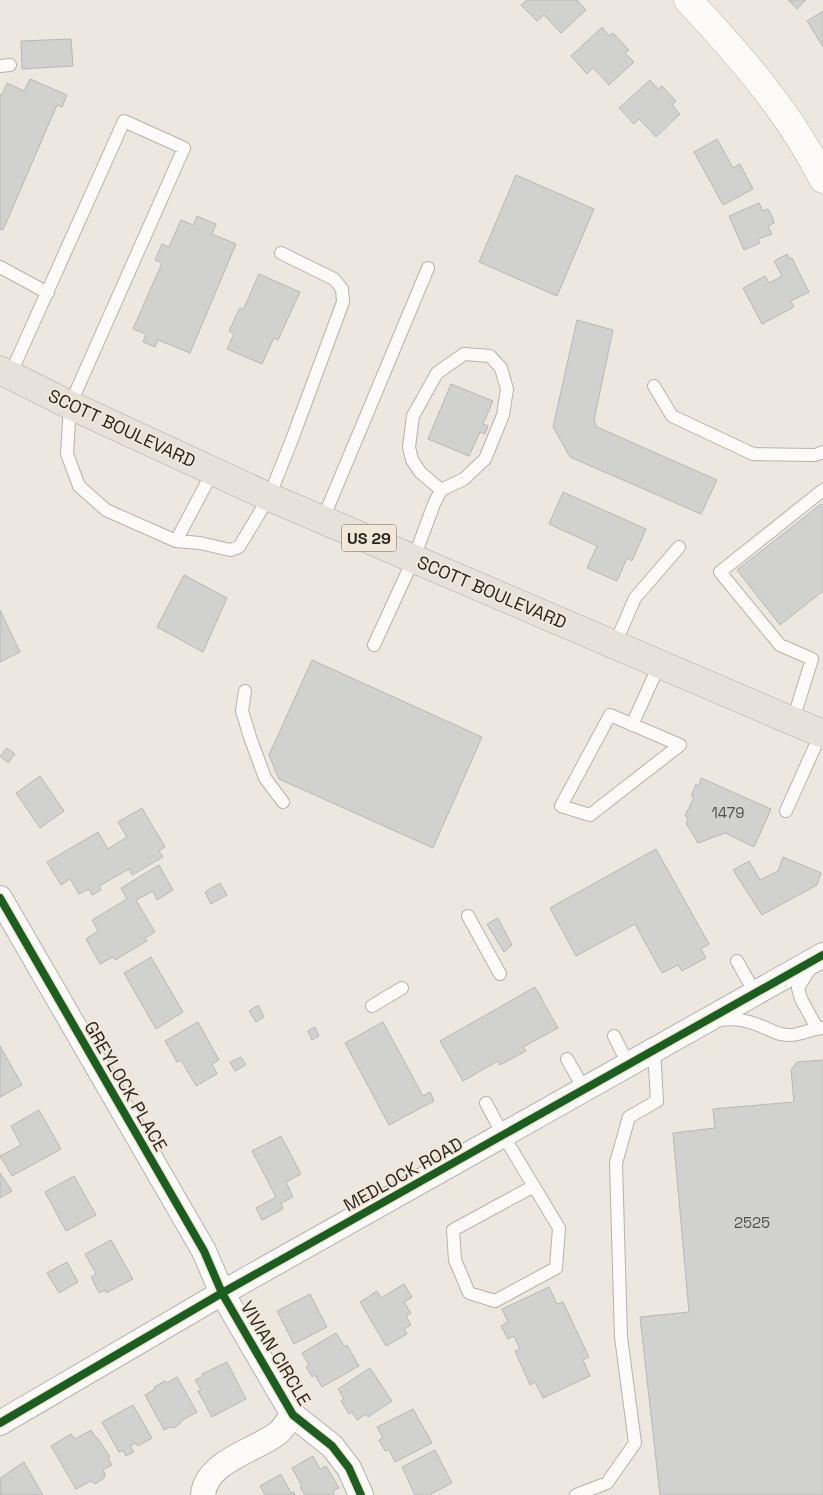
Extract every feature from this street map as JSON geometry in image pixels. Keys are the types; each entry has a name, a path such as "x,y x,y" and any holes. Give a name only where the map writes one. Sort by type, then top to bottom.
{"highway":[{"name":"SCOTT BOULEVARD","path":"5,373 70,406 269,497 822,733"}],"main road":[{"path":"688,0 754,73 773,97 806,147 823,179"}],"street":[{"name":"GREYLOCK PLACE","path":"0,898 204,1251 222,1292"},
{"name":"MEDLOCK ROAD","path":"0,1422 222,1292 821,956"},
{"name":"VIVIAN CIRCLE","path":"222,1292 293,1415 332,1446 349,1468 361,1495"},
{"name":"VIVIAN CIRCLE","path":"203,1495 203,1490 216,1468 278,1432 293,1415"}],"lane":[{"path":"5,373 48,293 124,121 184,148 70,406 67,454 79,486 106,510 176,541 200,543 230,550 238,546 269,497 343,302 342,289 334,279 281,253"},
{"path":"0,268 48,293"},
{"path":"323,519 428,268"},
{"path":"374,645 414,558 441,490 464,479 485,458 503,415 507,389 501,368 490,356 464,354 437,372 413,416 409,447 412,460 420,472 441,490"},
{"path":"654,386 672,416 753,454 816,455 823,452"},
{"path":"176,541 213,471"},
{"path":"793,720 812,659 780,645 720,572 823,490"},
{"path":"615,644 636,598 679,546"},
{"path":"632,724 660,663"},
{"path":"244,691 242,710 250,737 265,778 283,802"},
{"path":"610,715 632,724 680,745 590,815 561,806 610,715"},
{"path":"786,811 822,733"},
{"path":"468,916 500,974"},
{"path":"706,1021 735,1018 782,1034 798,1035 820,1028 801,999 798,988 809,968 821,956"},
{"path":"737,961 756,993"},
{"path":"372,1006 402,988"},
{"path":"614,1036 628,1064"},
{"path":"576,1495 607,1482 635,1442 621,1337 616,1162 629,1117 657,1101 654,1050"},
{"path":"567,1059 584,1089"},
{"path":"486,1103 503,1135 560,1228 556,1268 495,1301 469,1293 455,1260 453,1230 534,1186"}],"building":[{"path":"527,0 577,0 586,10 561,33 544,15 537,21 521,5"},
{"path":"788,0 806,0 797,9"},
{"path":"823,11 823,47 807,21"},
{"path":"602,27 609,36 613,33 629,50 625,53 634,62 609,85 593,68 587,74 571,56"},
{"path":"71,39 73,66 22,69 21,41"},
{"path":"30,79 67,95 62,107 57,105 3,230 0,229 0,94 2,95 7,83 24,91"},
{"path":"650,80 658,89 662,86 676,101 672,105 680,114 656,137 639,119 634,124 619,108"},
{"path":"717,139 733,168 740,164 753,189 723,205 694,152"},
{"path":"516,175 594,209 557,296 479,262"},
{"path":"759,203 763,211 768,209 772,216 774,223 768,226 772,234 758,239 760,243 744,250 729,216"},
{"path":"197,216 216,224 212,234 236,244 190,353 158,340 155,347 143,342 146,334 133,329 162,263 155,260 162,244 169,247 181,220 193,225"},
{"path":"787,254 790,259 792,258 809,292 791,301 794,307 762,324 743,288 765,276 769,283 782,276 774,261"},
{"path":"259,274 300,292 278,340 274,338 262,364 227,349 234,334 229,331 240,308 243,310"},
{"path":"577,320 613,330 594,420 597,427 717,480 701,514 570,457 553,427"},
{"path":"451,384 493,401 483,424 488,426 485,434 480,432 469,456 428,439"},
{"path":"563,492 646,529 632,561 627,558 617,581 587,568 597,546 549,524"},
{"path":"821,504 823,507 823,591 780,625 737,570"},
{"path":"184,575 227,598 203,652 157,627"},
{"path":"0,610 20,652 0,662"},
{"path":"312,660 482,737 433,848 279,779 269,755"},
{"path":"7,748 15,754 8,763 0,756"},
{"path":"40,776 64,811 40,828 16,793"},
{"path":"701,778 771,809 754,847 725,833 698,843 686,823 688,818 685,816 694,797 691,796 696,784 699,786"},
{"path":"142,808 165,847 159,851 163,857 132,875 129,869 99,886 101,890 92,895 89,889 79,894 70,879 61,885 47,862 98,832 108,849 127,837 118,822"},
{"path":"656,849 709,944 701,949 706,958 682,971 678,965 662,973 635,924 576,956 550,908"},
{"path":"783,857 821,873 817,885 762,915 733,870 749,861 760,880 778,871"},
{"path":"159,865 173,890 157,900 153,891 136,900 155,932 145,938 147,941 115,960 113,957 100,964 86,939 98,931 92,920 127,899 121,888"},
{"path":"220,883 227,895 211,904 205,892"},
{"path":"498,918 512,945 504,952 487,924"},
{"path":"151,957 183,1012 156,1029 124,973"},
{"path":"535,987 558,1028 523,1047 526,1051 500,1065 498,1061 463,1081 440,1041"},
{"path":"258,1005 264,1017 256,1022 249,1011"},
{"path":"198,1022 219,1060 212,1064 217,1074 196,1086 181,1060 177,1062 165,1041"},
{"path":"383,1022 423,1096 430,1092 434,1101 389,1125 345,1043"},
{"path":"315,1027 319,1036 312,1040 308,1031"},
{"path":"0,1046 22,1085 0,1097"},
{"path":"241,1057 246,1065 235,1071 230,1062"},
{"path":"823,1060 823,1495 660,1495 640,1317 689,1312 673,1133 715,1128 713,1109 794,1102 791,1070 797,1062"},
{"path":"39,1110 61,1149 12,1176 0,1156 21,1145 11,1126"},
{"path":"281,1136 301,1174 286,1182 293,1197 281,1203 283,1209 262,1220 256,1208 276,1197 252,1151"},
{"path":"0,1173 12,1191 0,1198"},
{"path":"74,1176 96,1215 66,1231 45,1192"},
{"path":"111,1240 133,1279 106,1293 105,1290 99,1293 91,1277 96,1274 85,1254"},
{"path":"67,1262 78,1282 59,1293 47,1273"},
{"path":"404,1284 412,1297 404,1302 411,1313 406,1316 411,1325 404,1329 407,1334 386,1346 360,1302 377,1291 381,1298"},
{"path":"549,1287 557,1304 563,1302 589,1357 583,1360 590,1376 543,1398 535,1382 530,1385 515,1351 520,1349 514,1336 508,1339 501,1326 508,1322 502,1309"},
{"path":"310,1294 327,1327 294,1344 277,1311"},
{"path":"336,1333 345,1347 347,1345 359,1366 322,1387 315,1375 312,1377 306,1367 309,1365 302,1353"},
{"path":"227,1362 246,1399 212,1417 198,1391 201,1390 195,1380 203,1376 202,1374"},
{"path":"370,1368 392,1401 368,1417 366,1414 357,1420 352,1412 349,1414 341,1401 344,1399 338,1389"},
{"path":"177,1377 197,1412 181,1421 174,1428 170,1427 164,1430 145,1395 155,1389 154,1387 165,1381 167,1383"},
{"path":"133,1405 152,1438 138,1446 136,1443 130,1446 134,1452 126,1456 123,1450 119,1452 102,1422"},
{"path":"413,1409 432,1443 395,1462 389,1450 385,1451 379,1440 383,1438 377,1427"},
{"path":"91,1430 110,1457 108,1458 112,1465 103,1470 104,1478 95,1484 91,1481 76,1489 51,1446 71,1434 75,1439"},
{"path":"435,1450 452,1483 429,1495 415,1495 402,1467"},
{"path":"313,1456 320,1469 326,1466 339,1488 333,1491 334,1495 305,1495 300,1487 302,1486 292,1468"},
{"path":"24,1462 43,1495 0,1495 0,1478"},
{"path":"281,1474 291,1493 294,1492 295,1495 265,1495 260,1486"}],"cycle path":[{"path":"0,898 204,1251 222,1293 293,1415 332,1446 349,1468 361,1495"},
{"path":"0,1423 222,1293 823,955"}]}
